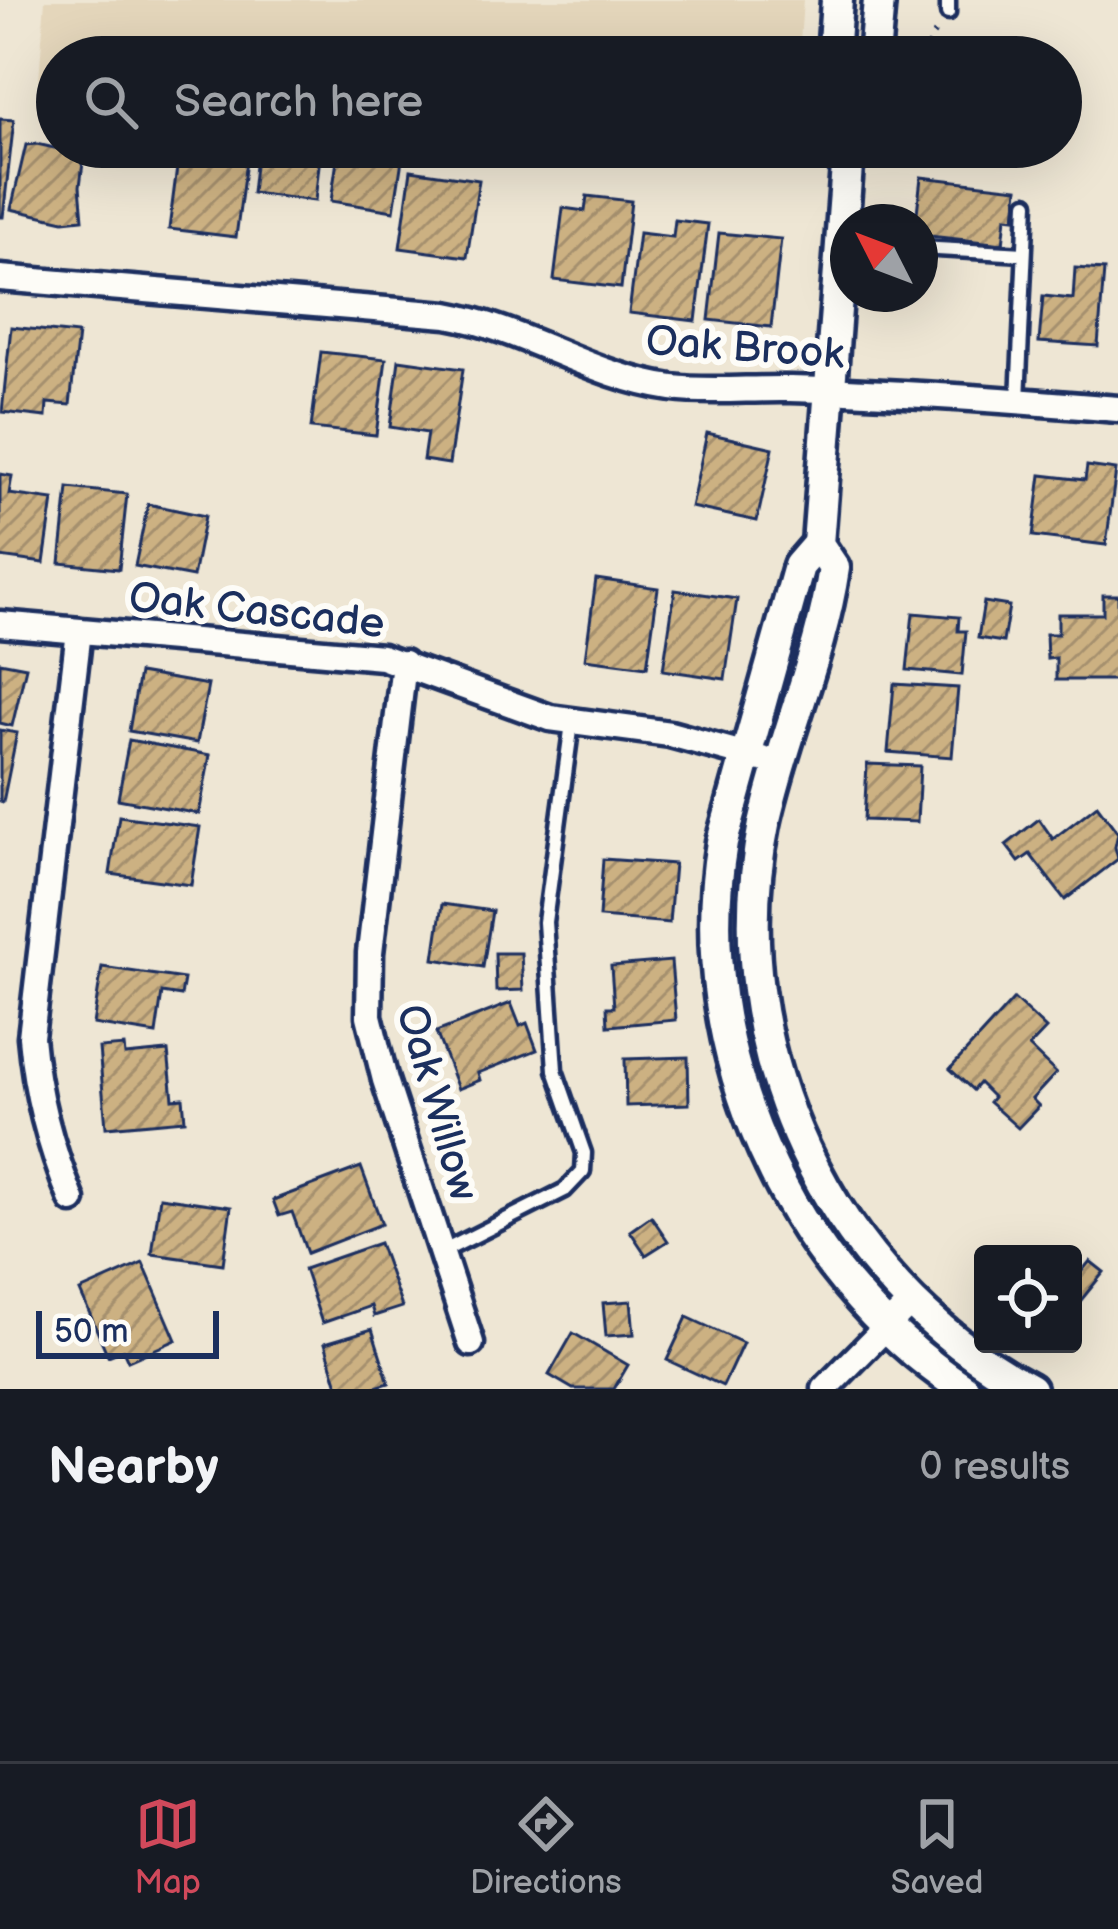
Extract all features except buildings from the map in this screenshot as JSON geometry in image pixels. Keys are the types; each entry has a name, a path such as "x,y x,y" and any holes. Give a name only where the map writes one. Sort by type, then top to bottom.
{"street":[{"path":"834,36 837,0"},
{"path":"876,36 879,0"},
{"path":"847,168 818,544 799,566 744,753 715,884 717,970 733,1063 758,1134 788,1197 834,1264 887,1327 964,1389"},
{"name":"Oak Brook","path":"0,278 308,291 488,322 607,374 676,389 1018,400 1118,409"},
{"path":"818,544 834,568 831,592 764,825 753,910 754,960 766,1040 791,1122 816,1174 860,1243 960,1344 1030,1389"},
{"name":"Oak Cascade","path":"0,625 352,654 404,663 525,711 572,723 670,734 779,764"},
{"path":"72,1200 53,1155 34,1075 31,1037 79,632"},
{"name":"Oak Willow","path":"404,663 370,953 369,1016 471,1342"},
{"path":"825,1389 913,1300"}],"lane":[{"path":"1018,400 1027,203"},
{"path":"938,249 1024,254"},
{"path":"442,1252 565,1190 579,1178 585,1163 555,1070 545,922 572,723"}],"path":[{"path":"934,36 948,7"}],"shaded area":[{"path":"45,0 803,0 800,36 42,36"}]}
